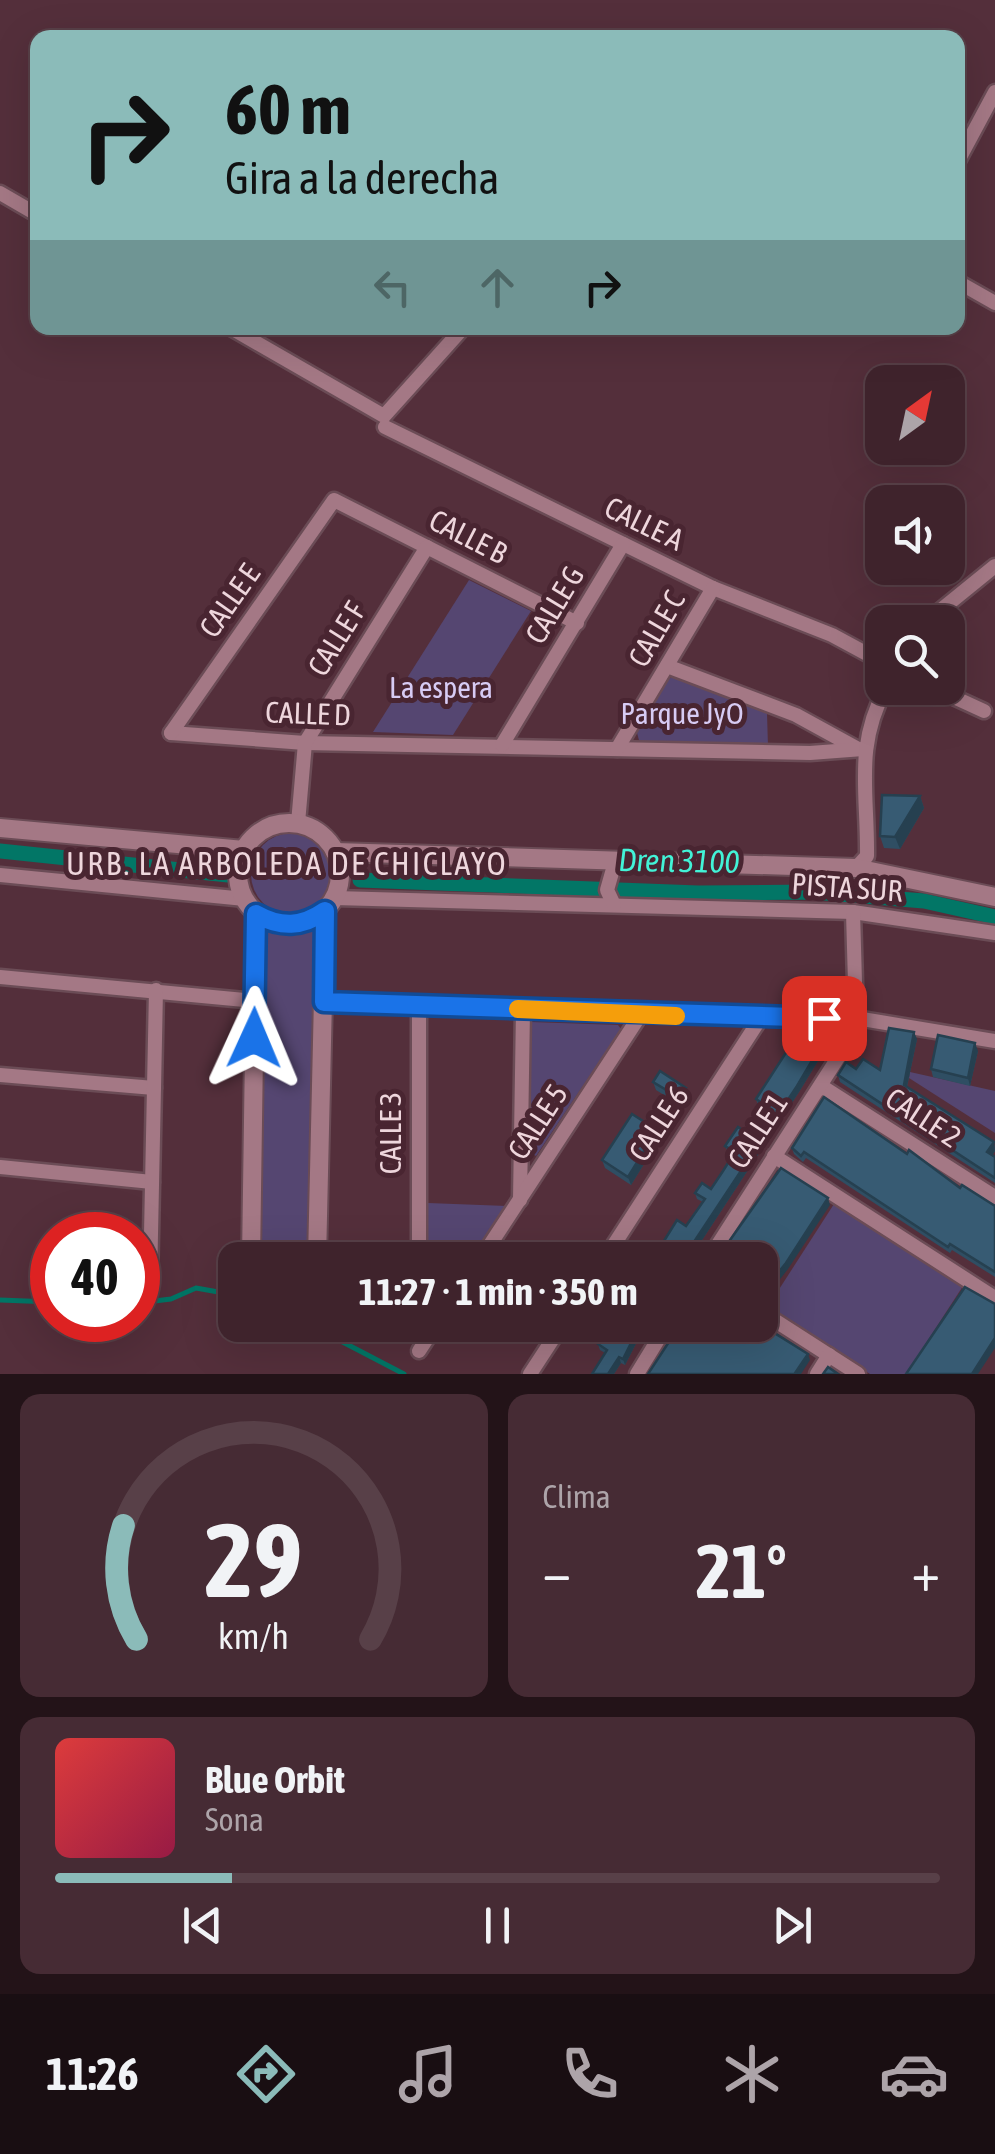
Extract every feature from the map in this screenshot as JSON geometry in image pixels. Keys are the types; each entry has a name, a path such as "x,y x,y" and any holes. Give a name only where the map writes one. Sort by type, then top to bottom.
{"street":[{"path":"965,148 995,92"},
{"path":"0,194 30,211"},
{"path":"965,286 995,303"},
{"path":"243,335 384,416 456,335"},
{"name":"CALLE A","path":"385,427 713,588 832,635 865,653"},
{"name":"CALLE B","path":"334,500 577,623"},
{"name":"CALLE E","path":"172,734 334,500"},
{"name":"CALLE G","path":"502,744 622,544"},
{"name":"CALLE F","path":"298,824 305,743 427,547"},
{"path":"947,605 995,566"},
{"name":"CALLE C","path":"617,749 713,588"},
{"path":"668,666 818,726 861,749"},
{"path":"965,702 984,711"},
{"path":"856,868 868,856 861,749 877,705"},
{"path":"810,753 818,726"},
{"name":"CALLE D","path":"172,734 305,743 810,753 861,749"},
{"path":"251,1242 255,1002 251,906 239,883 244,850 267,828 298,824 326,838 340,867 330,904 324,1002 317,1242"},
{"path":"0,828 244,850"},
{"path":"336,852 613,866 856,868 995,897"},
{"path":"612,902 613,866"},
{"path":"0,875 251,906 284,925 299,924 330,904"},
{"name":"PISTA SUR","path":"330,904 612,902 853,912 995,933"},
{"name":"CALLE 1","path":"719,1242 850,1040 856,1018 853,912"},
{"path":"0,977 255,1002"},
{"path":"151,1212 156,990"},
{"path":"324,1002 760,1019 856,1018 995,1041"},
{"name":"CALLE 3","path":"419,1005 419,1242"},
{"path":"520,1201 523,1010"},
{"name":"CALLE 5","path":"492,1242 641,1014"},
{"name":"CALLE 6","path":"616,1242 760,1019"},
{"path":"0,1075 154,1088"},
{"name":"CALLE 2","path":"822,1086 995,1197"},
{"path":"774,1156 995,1298"},
{"path":"0,1167 152,1182"},
{"path":"778,1322 858,1374"},
{"path":"530,1374 551,1342"},
{"path":"636,1374 656,1342"},
{"path":"817,1374 829,1355"}],"green space":[{"name":"La espera","path":"469,580 531,611 453,735 373,732"},
{"name":"Parque JyO","path":"674,677 767,713 768,747 640,744 636,729 667,679"},
{"path":"292,833 308,836 321,845 330,858 330,890 321,903 308,912 292,915 276,912 263,903 254,890 251,874 254,858 263,845 276,836"},
{"path":"265,926 290,932 316,926 310,1242 257,1242"},
{"path":"531,1022 618,1025 621,1029 536,1156 526,1150"},
{"path":"910,1072 995,1091 995,1133 909,1078"},
{"path":"428,1203 507,1206 484,1242 428,1242"},
{"path":"834,1204 963,1286 906,1374 870,1374 778,1315 778,1291"}],"building":[{"path":"882,795 920,796 895,837 880,836"},
{"path":"889,1028 914,1032 904,1085 994,1142 987,1152 995,1157 995,1178 838,1075 846,1062 856,1069 863,1059 880,1070"},
{"path":"814,1029 826,1037 694,1242 663,1242 677,1220 686,1226 705,1199 695,1193 702,1183 711,1189 735,1152 725,1146 738,1127 747,1133 754,1123 765,1105 756,1099 798,1034 807,1040"},
{"path":"938,1035 975,1043 968,1078 931,1069"},
{"path":"660,1071 686,1088 680,1098 653,1082"},
{"path":"824,1097 907,1154 909,1150 960,1188 962,1185 995,1206 995,1272 950,1244 948,1247 804,1152 801,1156 792,1148"},
{"path":"632,1114 657,1130 628,1177 602,1160"},
{"path":"781,1168 828,1198 778,1273 778,1242 729,1242"},
{"path":"965,1287 995,1304 995,1338 972,1374 906,1374"},
{"path":"778,1335 808,1354 796,1374 648,1374 669,1342 778,1342"},
{"path":"632,1342 623,1359 619,1357 608,1374 592,1374 607,1350 598,1344"}],"waterway":[{"name":"Dren 3100","path":"0,851 228,875"},
{"name":"Dren 3100","path":"360,880 698,893 813,892 924,901 995,917"},
{"path":"160,1300 196,1288 218,1292"},
{"path":"0,1300 30,1301"},
{"path":"343,1342 404,1374"}],"slow traffic":[{"path":"518,1009 676,1016"}],"district":[{"name":"URB. LA ARBOLEDA DE CHICLAYO","path":"287,864"}],"route":[{"path":"254,1038 256,914 284,925 313,920 325,911 324,1002 760,1019 824,1018"}]}
